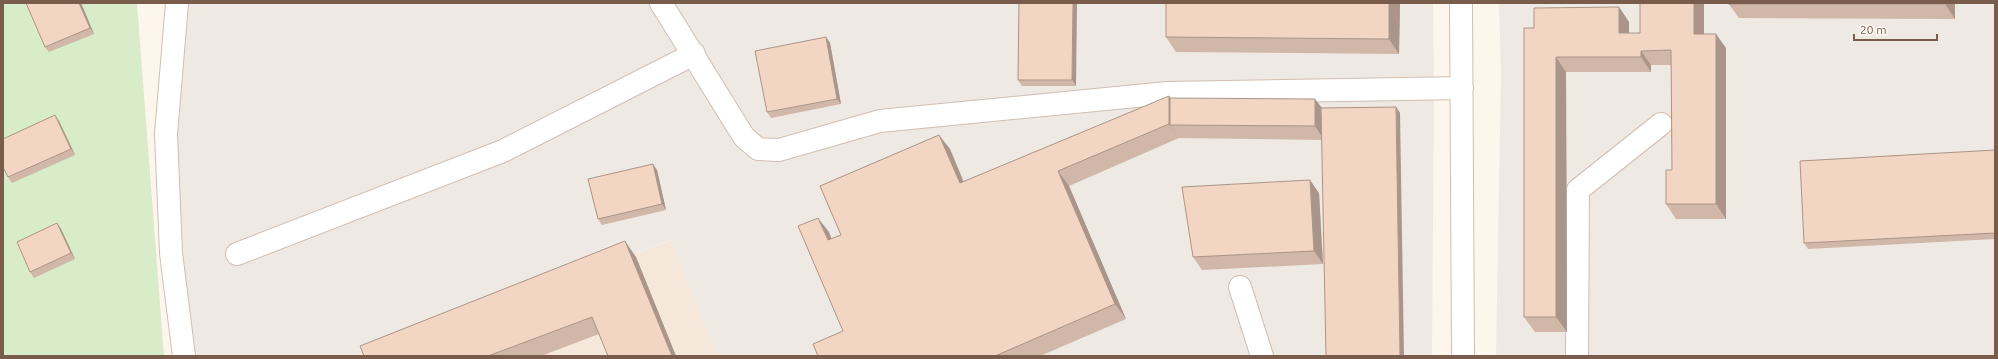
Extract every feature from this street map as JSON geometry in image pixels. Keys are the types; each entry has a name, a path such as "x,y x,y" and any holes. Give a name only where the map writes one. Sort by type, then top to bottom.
{"street":[{"path":"177,3 166,134 171,253 184,356"},
{"path":"661,3 744,137 758,149 779,150 880,121 1167,93 1462,88"},
{"path":"1461,3 1463,356"},
{"path":"237,254 503,151 694,54"},
{"path":"1577,356 1578,190 1661,124"},
{"path":"1240,287 1262,356"}],"shaded area":[{"path":"177,3 1433,3 1434,90 1432,356 718,356 671,240 349,356 187,356 175,262"},
{"path":"1499,3 1995,3 1995,356 1496,356 1501,75"},
{"path":"672,240 718,356 349,356"}],"green space":[{"path":"3,3 137,3 164,356 3,356"}],"building":[{"path":"26,3 79,3 90,28 45,47"},
{"path":"1019,3 1073,3 1072,80 1018,80"},
{"path":"1166,3 1389,3 1389,39 1166,37"},
{"path":"1640,3 1694,3 1694,34 1716,34 1716,204 1666,204 1666,170 1672,170 1671,50 1641,51 1641,57 1556,57 1556,317 1524,317 1524,28 1534,28 1534,8 1619,7 1619,33 1640,33"},
{"path":"1945,3 1945,4 1728,4"},
{"path":"826,37 837,99 767,112 755,51"},
{"path":"1169,96 1169,124 1058,171 1115,304 995,356 818,356 813,344 843,331 798,226 818,218 828,240 841,235 820,186 939,135 960,183"},
{"path":"1170,98 1315,99 1315,126 1170,125"},
{"path":"1396,107 1400,356 1326,356 1321,108"},
{"path":"55,115 71,149 8,177 3,167 3,139"},
{"path":"1995,150 1995,233 1804,243 1800,161"},
{"path":"653,164 662,204 598,219 588,179"},
{"path":"1310,180 1314,251 1193,257 1182,187"},
{"path":"57,223 71,253 30,272 17,242"},
{"path":"625,241 672,356 608,356 592,317 488,356 364,356 360,346"}]}
